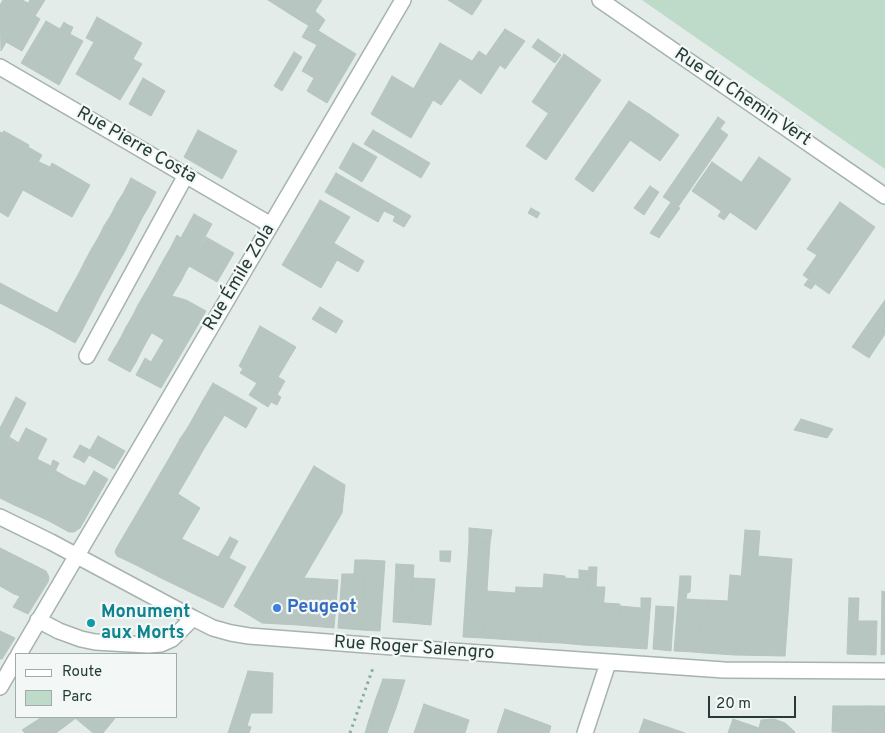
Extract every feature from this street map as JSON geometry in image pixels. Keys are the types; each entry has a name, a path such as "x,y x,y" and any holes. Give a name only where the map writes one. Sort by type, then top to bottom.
{"street":[{"name":"Rue Émile Zola","path":"76,556 403,0"},
{"name":"Rue du Chemin Vert","path":"600,0 885,196"},
{"name":"Rue Pierre Costa","path":"0,67 271,225"},
{"path":"87,356 186,176"},
{"name":"Rue Roger Salengro","path":"0,517 193,618 213,628 231,633 380,646 733,671 885,672"},
{"path":"20,653 76,556"},
{"path":"38,620 59,631 81,639 95,642 148,645 161,644 172,639 193,618"},
{"path":"0,687 15,661"},
{"path":"585,733 608,663"}],"path":[{"path":"350,733 380,646"}],"green space":[{"path":"642,0 885,0 885,169"}],"building":[{"path":"3,0 22,0 28,3 1,51 0,5"},
{"path":"30,0 45,0 35,16 40,19 22,51 6,42"},
{"path":"268,0 315,0 301,21"},
{"path":"315,0 322,0 315,11 325,20 318,31 301,21"},
{"path":"448,0 482,0 472,15"},
{"path":"97,17 128,35 98,87 76,74 94,42 86,38"},
{"path":"46,21 60,29 64,22 68,25 40,74 21,63"},
{"path":"68,25 73,27 70,34 83,41 59,85 40,74"},
{"path":"309,25 356,54 327,103 307,91 314,78 302,71 317,45 302,37"},
{"path":"505,29 525,41 505,69 500,65 481,94 460,79 479,51 486,56"},
{"path":"128,35 142,43 133,59 142,64 120,100 98,87"},
{"path":"538,39 561,55 555,63 532,47"},
{"path":"440,43 472,61 441,105 414,88"},
{"path":"294,52 302,57 282,91 274,86"},
{"path":"564,54 581,66 548,113 532,102"},
{"path":"581,66 601,80 546,160 526,146"},
{"path":"392,76 433,100 411,138 371,114"},
{"path":"143,78 165,91 151,116 129,104"},
{"path":"629,101 649,114 593,192 575,179"},
{"path":"649,114 679,135 660,161 630,140"},
{"path":"718,117 725,122 720,129 728,135 659,238 650,233 671,202 663,197"},
{"path":"198,130 237,151 222,179 184,157"},
{"path":"373,130 430,163 421,178 364,144"},
{"path":"4,131 29,145 28,147 42,155 8,217 0,212 0,132"},
{"path":"353,143 377,157 362,182 339,168"},
{"path":"759,157 791,179 756,230 730,212 724,220 718,216"},
{"path":"39,162 50,167 52,163 90,185 72,217 23,190"},
{"path":"712,162 741,182 721,211 692,191"},
{"path":"336,173 411,216 404,227 393,221 395,216 384,211 378,222 325,192"},
{"path":"131,178 156,192 149,206 124,192"},
{"path":"650,186 659,192 644,215 634,208"},
{"path":"124,192 149,206 142,218 117,203"},
{"path":"320,200 350,217 334,243 305,226"},
{"path":"840,202 875,227 829,294 803,275 817,255 807,249"},
{"path":"117,203 142,218 136,230 111,215"},
{"path":"531,208 540,213 537,218 528,213"},
{"path":"194,214 212,224 201,244 183,234"},
{"path":"111,215 136,230 130,241 104,226"},
{"path":"104,226 130,241 124,253 98,238"},
{"path":"305,226 364,261 358,272 337,260 321,288 282,265"},
{"path":"183,234 201,244 193,260 171,247 177,235 181,238"},
{"path":"206,237 234,253 217,282 189,266"},
{"path":"98,238 124,253 118,263 92,248"},
{"path":"171,247 193,260 186,271 164,259"},
{"path":"92,248 118,263 111,276 85,261"},
{"path":"164,259 186,271 181,281 159,268"},
{"path":"85,261 111,276 105,287 79,273"},
{"path":"159,268 181,281 173,294 152,281"},
{"path":"79,273 105,287 99,298 73,284"},
{"path":"808,280 815,284 811,289 804,285"},
{"path":"152,281 173,294 167,305 145,293"},
{"path":"0,283 57,313 48,328 0,303"},
{"path":"73,284 99,298 93,310 66,296"},
{"path":"145,293 167,305 160,317 138,305"},
{"path":"66,296 93,310 87,321 61,306"},
{"path":"172,296 186,300 206,311 198,325 179,314 178,317 165,309"},
{"path":"885,300 885,334 869,358 852,347"},
{"path":"138,305 160,317 154,329 132,317"},
{"path":"61,306 87,321 82,331 55,317"},
{"path":"320,307 343,321 336,333 312,319"},
{"path":"165,309 178,317 179,314 198,325 161,388 136,375 145,358 151,362 164,340 152,333"},
{"path":"55,317 82,331 75,343 48,328"},
{"path":"132,317 154,329 148,339 126,327"},
{"path":"260,326 296,347 278,377 285,381 277,395 240,373 243,369 239,366"},
{"path":"126,327 148,339 142,350 120,339"},
{"path":"120,339 142,350 136,362 114,349"},
{"path":"114,349 136,362 130,372 108,360"},
{"path":"213,383 257,408 246,428 202,402"},
{"path":"257,383 281,397 277,405 271,402 268,407 249,395"},
{"path":"16,397 26,403 9,437 19,443 0,480 0,428"},
{"path":"202,402 224,416 210,439 188,427"},
{"path":"801,419 833,429 827,438 794,430"},
{"path":"188,427 210,439 202,452 180,439"},
{"path":"26,428 47,439 14,505 0,498 0,480"},
{"path":"98,436 125,451 114,469 89,455 84,463 80,460 86,448 90,450"},
{"path":"180,439 202,452 196,463 174,450"},
{"path":"80,445 86,448 80,460 73,457"},
{"path":"174,450 196,463 136,565 117,556 115,552"},
{"path":"37,459 51,466 53,460 59,463 34,514 14,505"},
{"path":"314,466 345,485 342,513 301,583 298,625 262,623 234,606"},
{"path":"56,471 70,479 49,521 34,514"},
{"path":"94,471 108,479 80,528 74,532 69,532 49,521 70,479 85,486"},
{"path":"178,494 200,508 159,577 136,565"},
{"path":"469,528 492,530 490,543 469,542"},
{"path":"745,530 760,531 758,556 792,559 785,656 735,655"},
{"path":"230,537 238,541 229,558 246,567 223,608 196,595"},
{"path":"182,539 218,557 196,595 159,577"},
{"path":"469,542 490,543 484,638 463,637"},
{"path":"0,548 32,564 14,594 0,586"},
{"path":"440,551 451,551 450,562 440,561"},
{"path":"355,560 366,560 361,630 338,628 342,574 354,574"},
{"path":"366,560 385,561 380,631 361,630"},
{"path":"32,564 46,571 49,577 48,582 28,614 13,607 20,596 14,594"},
{"path":"396,564 414,565 410,623 393,622"},
{"path":"589,567 597,567 596,587 605,587 600,646 583,645"},
{"path":"579,570 589,571 583,645 561,643 565,578 579,579"},
{"path":"544,574 565,576 565,590 543,588"},
{"path":"730,575 741,576 735,655 704,653 708,600 728,601"},
{"path":"680,576 691,576 690,592 687,593 686,599 702,600 700,638 694,637 693,652 674,651"},
{"path":"304,578 338,580 337,593 301,591 301,583"},
{"path":"413,578 435,579 431,625 410,623"},
{"path":"516,587 543,588 540,642 512,640"},
{"path":"543,588 565,590 561,643 540,642"},
{"path":"301,591 337,593 334,628 298,625"},
{"path":"487,591 515,593 512,640 484,638"},
{"path":"882,591 885,592 885,654 881,655"},
{"path":"641,598 651,598 647,649 617,647 620,606 641,608"},
{"path":"849,598 859,598 858,621 877,621 876,655 847,654"},
{"path":"702,600 708,600 704,653 693,652 694,637 700,638"},
{"path":"604,603 620,604 617,647 600,646"},
{"path":"656,606 674,607 671,651 653,649"},
{"path":"0,631 15,638 2,659 0,659"},
{"path":"248,671 273,673 272,713 251,713 247,726 232,721"},
{"path":"383,679 405,680 396,708 375,701"},
{"path":"375,701 396,708 389,727 369,720"},
{"path":"424,704 469,720 465,733 414,733"},
{"path":"833,706 870,706 858,733 832,732"},
{"path":"870,706 885,706 885,719 878,733 858,733"},
{"path":"505,709 551,726 549,733 497,733"},
{"path":"40,718 76,718 56,733"},
{"path":"75,718 115,718 103,733 93,733"},
{"path":"39,719 56,733 25,733 22,730"},
{"path":"644,719 685,733 639,733"},
{"path":"733,719 759,728 761,720 774,719 785,723 795,732 728,733"},
{"path":"885,719 885,733 878,733"},
{"path":"369,720 389,727 387,733 365,733"},
{"path":"232,721 251,727 249,733 228,733"}],"place":[{"name":"Peugeot","path":"277,608"},
{"name":"Monument aux Morts","path":"91,623"}]}
